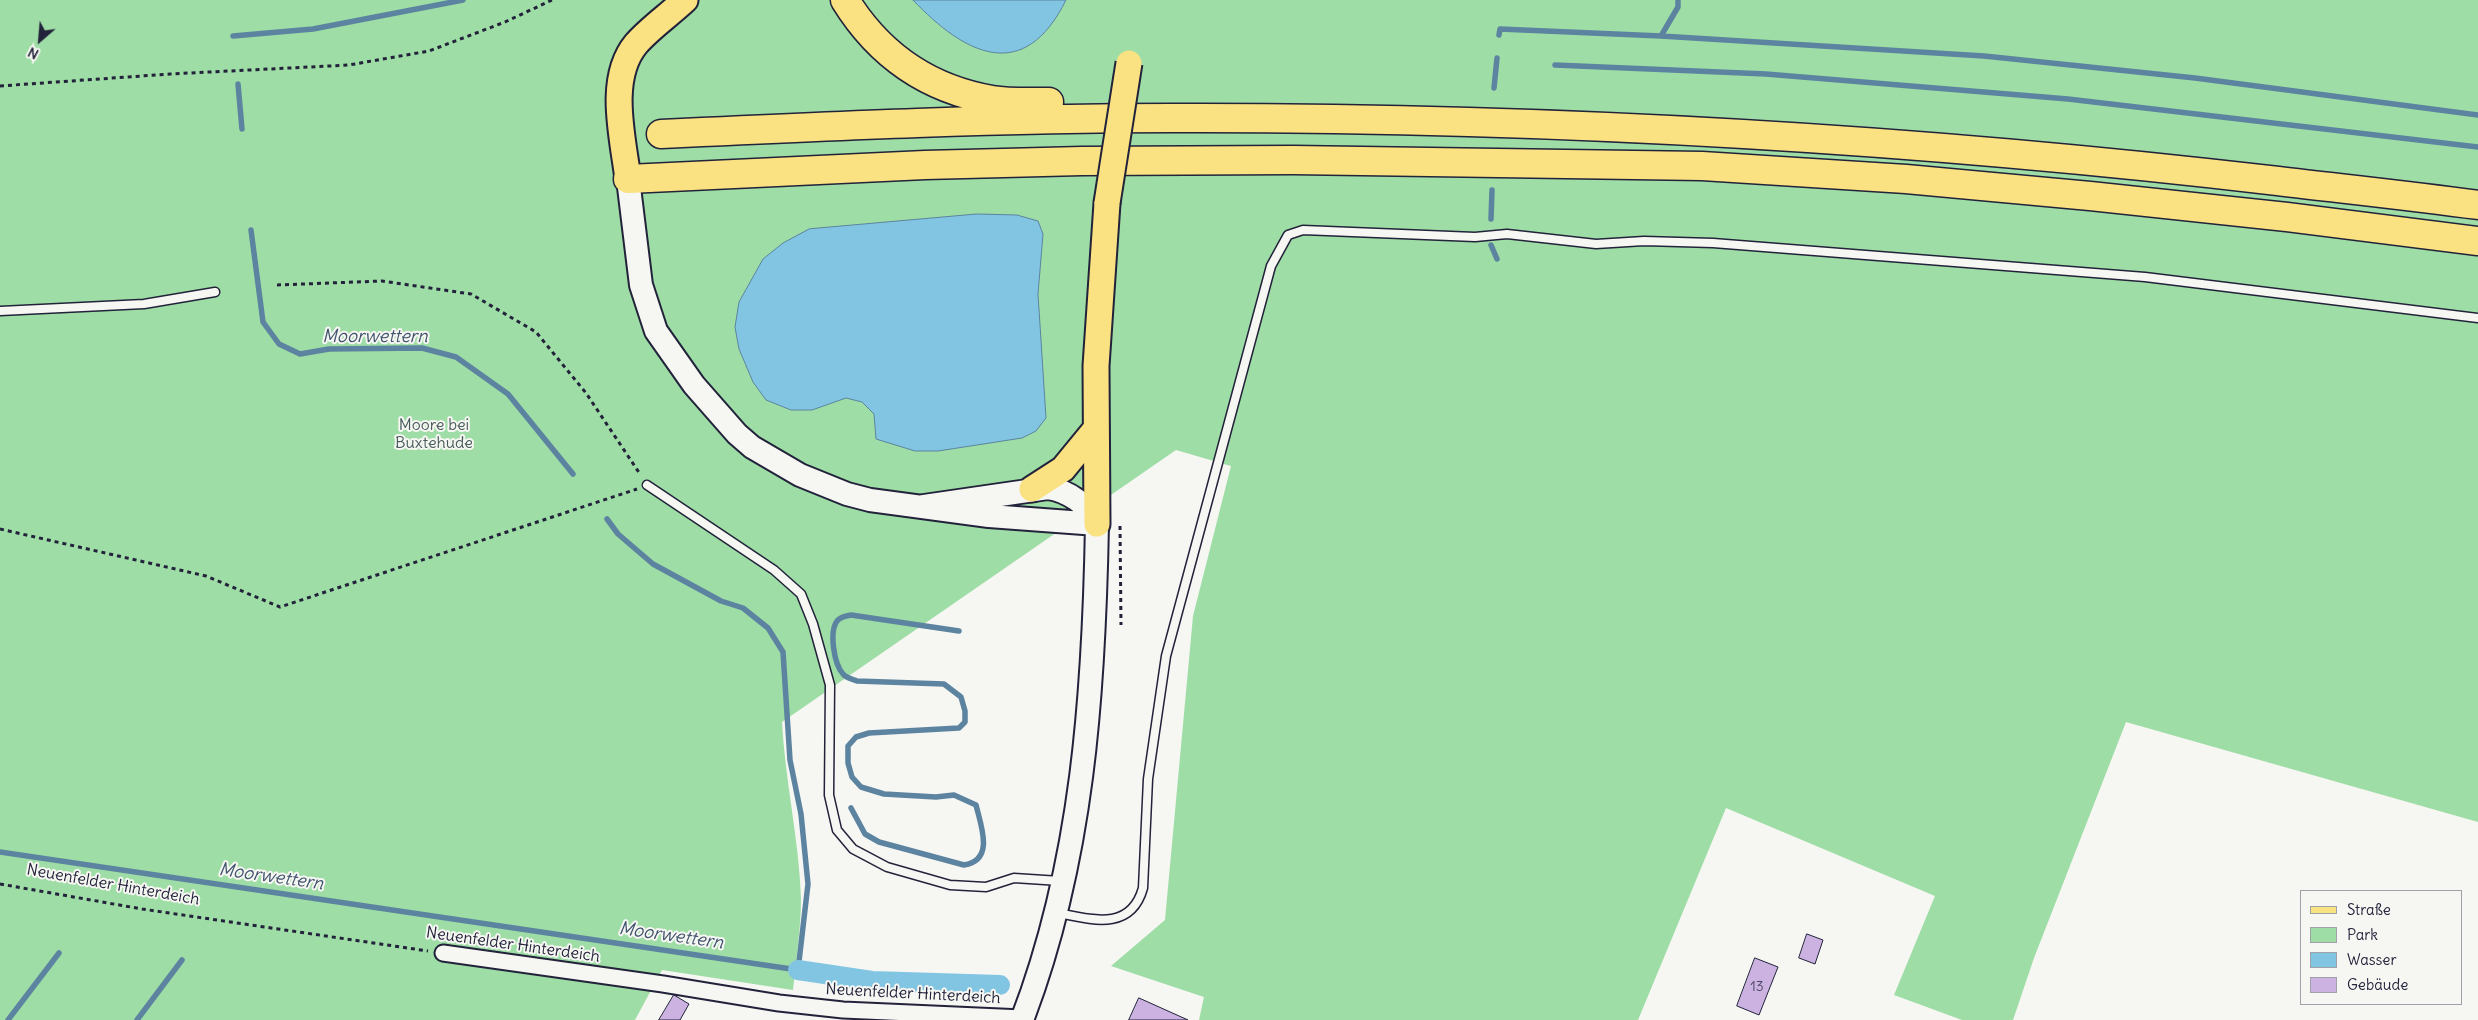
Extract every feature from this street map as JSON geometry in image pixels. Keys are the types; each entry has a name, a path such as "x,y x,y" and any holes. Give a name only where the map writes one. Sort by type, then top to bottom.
{"highway":[{"path":"845,0 872,38 900,62 931,81 953,90 993,100 1310,100 1505,114 1558,107 1606,113 1711,131 2123,163 2478,205"},
{"path":"661,134 1028,120 1477,113"},
{"path":"628,179 915,166 1082,161 1293,160 1504,165 1702,166 1906,179 2288,216 2478,241"}],"main road":[{"path":"685,0 636,44 623,70 620,102 642,285 650,318 671,355 717,412 752,447 800,475 847,494 870,500 989,516 1097,524"},
{"path":"1023,1019 1063,881 1078,807 1088,727 1094,642 1097,524 1096,366 1107,203 1129,63"},
{"path":"1032,489 1063,469 1095,430"},
{"path":"924,506 1048,488 1064,492 1083,505 1097,524"}],"street":[{"name":"Neuenfelder Hinterdeich","path":"444,953 663,984 778,1003 916,1016 1023,1019"}],"lane":[{"path":"1055,913 1090,920 1107,920 1132,912 1139,902 1143,888 1148,779 1166,656 1271,266 1288,235 1303,230 1475,237 1507,234 1596,244 1644,241 1714,243 2145,277 2478,318"},
{"path":"0,312 144,304 215,292"},
{"path":"647,486 774,570 801,594 813,624 830,685 831,803 837,830 853,849 887,868 950,885 986,887 1014,878 1063,881"}],"path":[{"path":"0,86 170,74 349,65 429,51 505,22 552,0"},
{"path":"0,529 206,576 280,607 647,486 622,445 563,362 536,332 503,311 471,294 382,280 277,285"},
{"name":"Neuenfelder Hinterdeich","path":"0,884 142,909 444,953"}],"green space":[{"name":"Moore bei Buxtehude","path":"0,0 2478,0 2478,822 2126,722 2034,958 2013,1020 1962,1020 1894,995 1935,896 1726,808 1638,1020 1199,1020 1204,997 1111,966 1165,920 1193,616 1231,466 1176,450 782,722 798,854 801,898 793,990 662,970 635,1020 0,1020"}],"water":[{"path":"913,0 1066,0 1050,27 1032,44 1013,52 993,52 973,47 953,35"},
{"path":"977,214 1017,215 1038,221 1043,234 1038,294 1046,418 1036,431 1022,438 938,451 915,451 876,439 874,414 862,402 846,398 812,410 791,410 766,400 753,382 739,349 735,327 739,302 763,259 783,243 809,229"}],"building":[{"path":"1807,934 1823,940 1815,964 1799,958"},
{"path":"1755,958 1778,967 1759,1015 1737,1006"},
{"path":"674,995 689,1004 680,1020 659,1020"},
{"path":"1139,998 1188,1020 1129,1020"}],"waterway":[{"name":"Moorwettern","path":"233,36 313,29 463,0"},
{"path":"1678,0 1678,7 1661,36 1984,56 2195,78 2478,115"},
{"path":"1499,35 1500,29 1661,36"},
{"path":"1494,88 1497,58"},
{"path":"1555,65 1766,74 2068,99 2478,147"},
{"name":"Moorwettern","path":"238,84 242,129"},
{"path":"1491,219 1492,190"},
{"name":"Moorwettern","path":"251,230 263,322 279,344 300,354 329,349 422,348 456,357 508,394 573,474"},
{"path":"1491,245 1497,259"},
{"name":"Moorwettern","path":"0,852 798,970 808,884 801,814 790,760 783,652 768,628 743,608 721,601 653,564 618,534 607,519"},
{"path":"851,808 865,834 879,842 964,865 974,862 980,856 984,841 976,805 954,795 936,797 884,794 861,787 852,777 848,763 848,746 856,737 869,733 959,728 965,722 965,711 961,697 944,684 857,681 849,678 844,675 837,663 833,640 837,621 842,617 851,615 959,631"},
{"path":"8,1020 59,953"},
{"path":"137,1020 182,960"},
{"path":"798,970 872,981 1000,985"}]}
